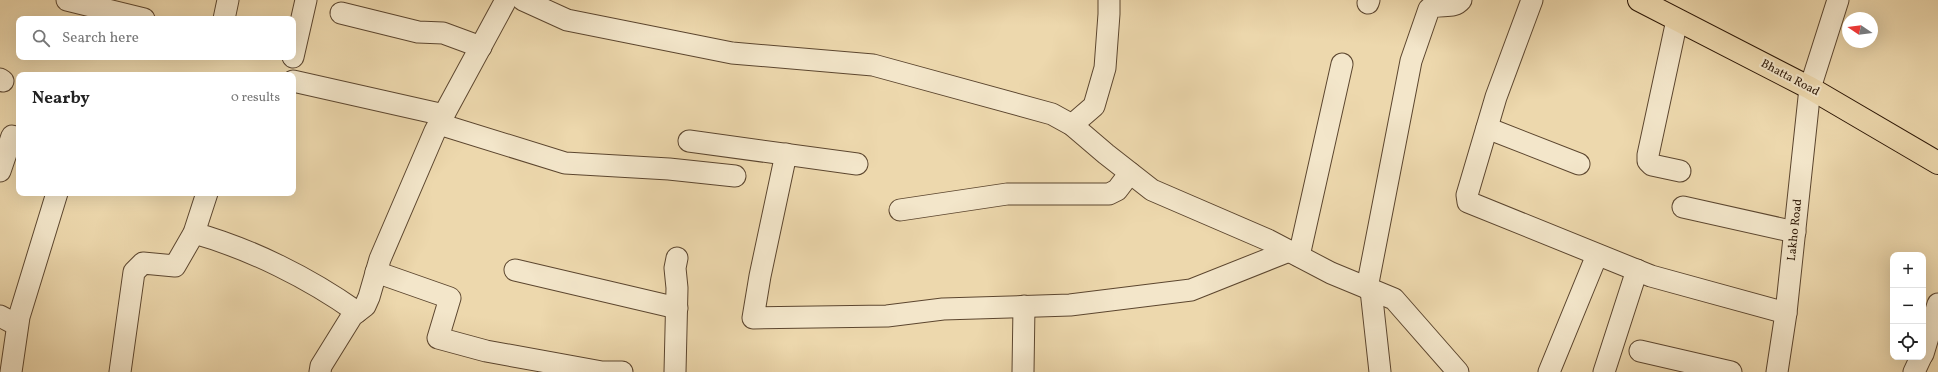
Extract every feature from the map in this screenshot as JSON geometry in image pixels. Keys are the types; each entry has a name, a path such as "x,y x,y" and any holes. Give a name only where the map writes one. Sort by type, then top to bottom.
{"main road":[{"name":"Bhatta Road","path":"1641,0 1810,88 1938,163"}],"street":[{"path":"67,0 141,12"},
{"path":"225,16 228,0"},
{"path":"296,44 306,0"},
{"path":"320,372 321,366 337,338 352,316 365,306 380,259 441,119 506,0"},
{"path":"523,0 567,20 732,53 873,65 1052,114 1072,125 1152,190 1268,240 1331,273 1394,300 1458,372"},
{"path":"1072,125 1094,106 1105,68 1109,0"},
{"path":"1380,372 1369,289 1411,61 1429,9 1434,6 1453,6 1461,0"},
{"path":"1532,0 1496,97 1467,195 1468,202 1637,270 1786,313"},
{"name":"Lakho Road","path":"1777,372 1786,313 1810,88 1838,0"},
{"path":"341,13 418,32 443,32 481,47"},
{"path":"1677,20 1648,155 1648,162 1652,165 1680,171"},
{"path":"290,72 292,60"},
{"path":"1294,254 1342,64"},
{"path":"296,82 441,119 565,164 669,169 735,176"},
{"path":"1487,128 1579,164"},
{"path":"0,171 12,136 16,137"},
{"path":"689,141 857,164"},
{"path":"786,154 760,276 753,318 887,316 943,308 1070,305 1191,290 1294,254"},
{"path":"900,210 1007,194 1109,194 1117,190 1130,172"},
{"path":"11,372 9,321 56,196"},
{"path":"120,372 134,272 143,262 175,266 194,233 206,196"},
{"path":"1682,207 1795,232"},
{"path":"194,233 229,243 312,283 357,312"},
{"path":"1550,372 1597,255"},
{"path":"675,372 678,288 675,268 677,258"},
{"path":"515,270 677,308"},
{"path":"1604,372 1637,270"},
{"path":"376,272 450,298 438,338 486,351 602,372 622,372"},
{"path":"1926,344 1938,304"},
{"path":"1023,372 1024,306"},
{"path":"1640,351 1731,372"},
{"path":"1914,372 1920,360"}]}
